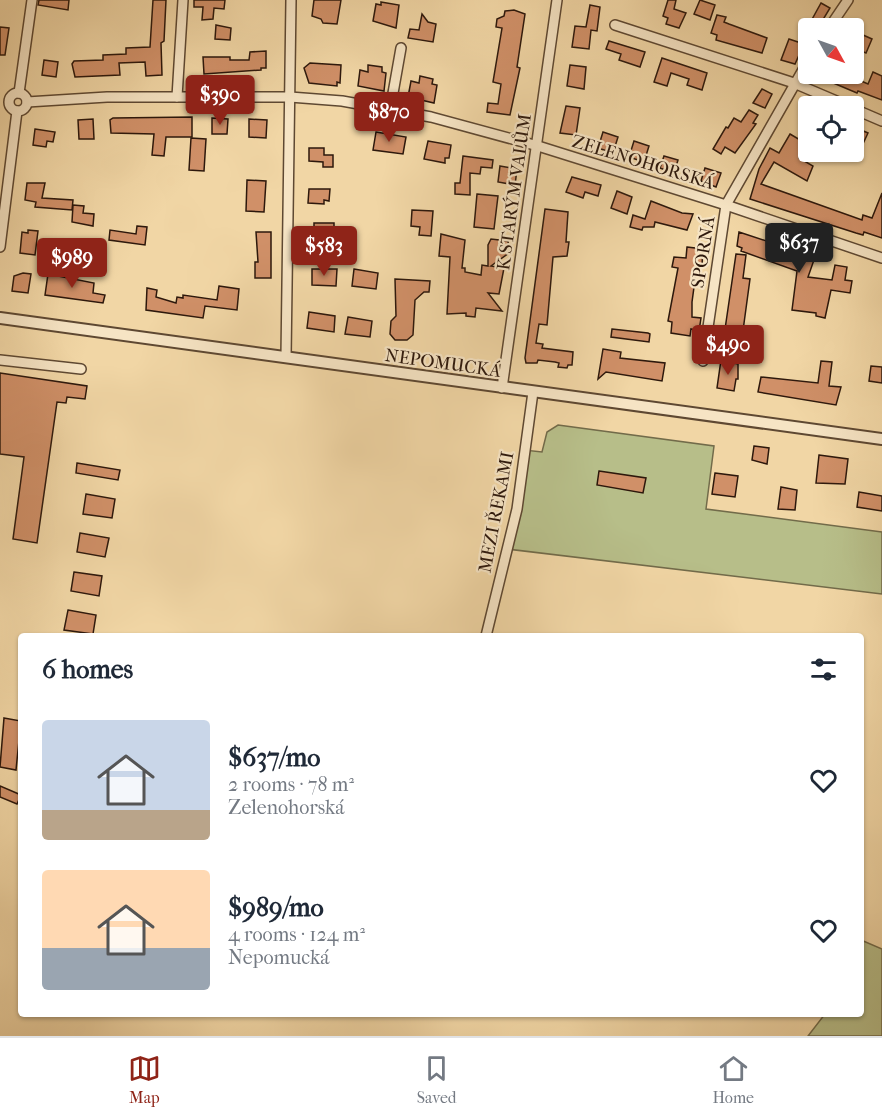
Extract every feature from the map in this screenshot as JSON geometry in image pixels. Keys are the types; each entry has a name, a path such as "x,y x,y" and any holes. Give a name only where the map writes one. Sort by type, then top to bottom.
{"street":[{"path":"19,93 32,0"},
{"path":"177,97 183,0"},
{"path":"286,357 291,0"},
{"name":"K STARÝM VALŮM","path":"502,388 538,147 556,0"},
{"path":"836,18 848,0"},
{"path":"615,25 794,83 825,96"},
{"path":"390,110 401,48"},
{"name":"SPORNÁ","path":"703,362 726,205 798,77"},
{"path":"17,111 24,108 27,102 26,97 19,93"},
{"path":"17,111 5,103 19,93"},
{"name":"ZELENOHORSKÁ","path":"27,102 177,97 290,97 342,101 431,117 538,147 726,205 882,258"},
{"path":"0,248 17,111"},
{"path":"864,113 882,121"},
{"name":"NEPOMUCKÁ","path":"0,318 502,388 708,414 882,440"},
{"path":"0,360 81,369"},
{"name":"MEZI ŘEKAMI","path":"487,633 517,509 533,392"}],"green space":[{"path":"558,425 714,446 706,509 882,532 882,594 507,549 524,450 542,452 547,432"},
{"path":"864,941 882,949 882,1036 808,1036 823,1017 864,1017"}],"building":[{"path":"39,0 69,0 68,10 38,5"},
{"path":"153,0 166,0 164,41 161,43 162,75 146,76 145,62 119,63 120,75 75,77 72,64 74,61 103,60 103,55 126,54 126,48 150,47"},
{"path":"194,0 225,0 224,9 214,8 213,19 202,20 203,7 194,7"},
{"path":"314,0 341,0 337,24 323,23 321,19 312,16"},
{"path":"668,0 676,0 674,9 686,13 679,28 666,24 668,18 663,16"},
{"path":"700,0 715,5 710,20 694,14"},
{"path":"381,2 399,5 396,28 373,21 376,4 381,5"},
{"path":"821,3 830,8 824,18 813,18"},
{"path":"590,5 600,7 597,31 591,30 589,49 572,47 575,26 586,27"},
{"path":"514,10 525,14 517,67 520,68 510,115 487,112 488,103 498,104 501,84 493,82 502,28 496,27 497,19 504,16 505,11"},
{"path":"422,14 428,22 436,24 433,42 408,38 410,29 419,30"},
{"path":"717,15 726,17 724,22 767,38 762,53 716,40 717,35 711,33"},
{"path":"216,25 231,28 230,40 215,39"},
{"path":"0,27 9,28 5,55 0,55"},
{"path":"864,35 872,39 866,53 864,52"},
{"path":"789,39 798,42 798,57 795,64 781,60"},
{"path":"609,41 645,52 640,67 619,60 621,54 606,49"},
{"path":"266,51 266,68 261,68 261,70 204,74 203,57 249,60 250,52"},
{"path":"662,58 707,73 702,90 687,85 689,79 671,73 667,86 654,82"},
{"path":"44,60 58,62 56,77 42,75"},
{"path":"310,63 341,65 340,83 337,82 337,86 309,83 304,68"},
{"path":"368,65 382,67 382,72 386,73 384,91 358,86 360,70 368,72"},
{"path":"570,65 586,67 584,89 567,86"},
{"path":"873,72 882,76 882,100 836,84 864,82 868,84"},
{"path":"420,76 433,79 432,84 437,85 434,103 408,97 411,81 419,83"},
{"path":"762,89 772,94 765,108 753,103"},
{"path":"566,106 580,108 576,135 560,133"},
{"path":"749,110 758,115 753,123 756,124 735,153 725,147 721,154 713,149 734,118 741,122"},
{"path":"192,117 192,137 166,137 164,156 152,155 154,134 111,133 110,120 113,118"},
{"path":"212,118 228,119 227,134 212,134"},
{"path":"93,119 94,139 79,139 78,120"},
{"path":"249,119 267,120 266,138 249,137"},
{"path":"35,129 55,132 53,142 47,141 46,147 33,145"},
{"path":"376,132 406,137 403,154 373,150"},
{"path":"603,132 618,137 613,153 598,148"},
{"path":"790,134 798,139 798,162 806,162 813,166 807,181 774,162 761,184 862,220 863,215 872,218 882,193 882,238 864,232 863,235 856,233 750,199 759,169 770,148 779,153"},
{"path":"191,138 206,139 204,171 189,170"},
{"path":"428,141 451,145 449,158 445,158 445,163 424,159"},
{"path":"634,141 649,146 644,162 629,157"},
{"path":"309,148 324,148 324,155 333,155 333,167 323,167 323,162 309,161"},
{"path":"463,156 493,160 492,168 481,167 480,174 470,173 470,195 455,194 455,183 460,183"},
{"path":"664,156 678,160 674,173 660,168"},
{"path":"500,166 517,169 515,185 498,182"},
{"path":"705,168 721,173 716,187 701,181"},
{"path":"572,177 601,185 598,196 585,192 583,198 566,192"},
{"path":"247,180 266,181 264,212 246,211"},
{"path":"27,183 45,183 42,198 73,200 72,210 35,207 36,202 25,200"},
{"path":"309,189 330,189 329,201 324,200 324,204 308,203"},
{"path":"617,191 632,197 627,214 611,208"},
{"path":"477,194 498,196 494,229 474,227"},
{"path":"651,201 682,213 693,214 687,230 655,222 654,227 643,227 642,230 630,227 633,215 645,219"},
{"path":"73,205 84,206 83,213 94,214 93,226 72,222"},
{"path":"545,209 568,212 566,242 569,242 567,256 553,257 547,325 539,324 536,343 543,344 542,348 573,352 572,365 568,365 567,368 558,367 559,363 555,362 538,360 537,363 526,363 525,358"},
{"path":"412,210 433,211 431,236 419,235 420,227 411,226"},
{"path":"314,223 334,223 334,238 314,238"},
{"path":"137,226 147,227 145,245 109,240 110,230 136,234"},
{"path":"28,230 38,231 35,255 20,253 22,232 28,233"},
{"path":"256,232 271,232 271,278 255,278 255,262 258,262"},
{"path":"739,232 815,257 808,277 832,280 835,265 847,267 845,280 852,281 850,293 831,290 825,318 816,316 816,313 792,310 797,271 741,251 742,248 737,246"},
{"path":"441,234 465,240 462,268 465,268 465,272 481,275 482,265 488,266 488,245 491,239 508,241 509,253 491,266 504,268 499,294 488,293 502,311 476,308 475,317 466,316 466,313 447,314 450,257 439,256"},
{"path":"687,247 703,249 702,265 697,265 692,302 692,317 701,318 699,331 691,329 690,336 671,333 672,322 668,321 678,268 672,267 674,257 686,258"},
{"path":"736,254 746,255 743,278 750,279 742,338 724,336"},
{"path":"312,269 337,269 336,286 312,285"},
{"path":"354,269 378,273 376,289 352,286"},
{"path":"23,273 31,274 28,293 12,291 14,276"},
{"path":"48,274 94,283 93,293 105,295 103,303 45,295"},
{"path":"395,279 430,281 429,292 424,292 415,300 413,335 407,340 395,340 390,334 391,321 396,316"},
{"path":"219,286 239,289 237,310 205,306 203,318 146,310 147,288 157,290 156,297 176,303 177,297 183,298 183,295 217,300"},
{"path":"309,312 335,316 334,332 307,328"},
{"path":"348,317 372,321 370,337 345,334"},
{"path":"612,329 648,333 650,334 649,342 611,337"},
{"path":"603,349 621,352 620,358 665,363 662,381 606,372 598,379"},
{"path":"721,360 738,364 738,379 736,379 734,391 717,388"},
{"path":"821,361 832,362 829,386 841,387 836,405 758,392 761,377 818,383"},
{"path":"871,366 882,367 882,383 869,381"},
{"path":"0,373 87,386 85,399 67,397 66,403 57,402 37,543 13,539 24,457 0,454"},
{"path":"754,446 769,448 767,464 752,460"},
{"path":"819,455 848,459 845,484 816,483"},
{"path":"77,463 120,470 118,480 76,473"},
{"path":"599,471 646,478 643,493 597,485"},
{"path":"715,473 738,476 735,497 712,494"},
{"path":"781,487 797,490 795,510 778,509"},
{"path":"859,492 882,496 882,511 857,507"},
{"path":"86,494 115,499 112,518 83,514"},
{"path":"80,533 109,538 105,557 77,552"},
{"path":"74,572 102,576 99,596 71,591"},
{"path":"68,610 96,615 93,633 64,630"},
{"path":"4,718 18,720 16,770 0,767"},
{"path":"0,786 18,794 18,802 17,804 0,797"}]}
